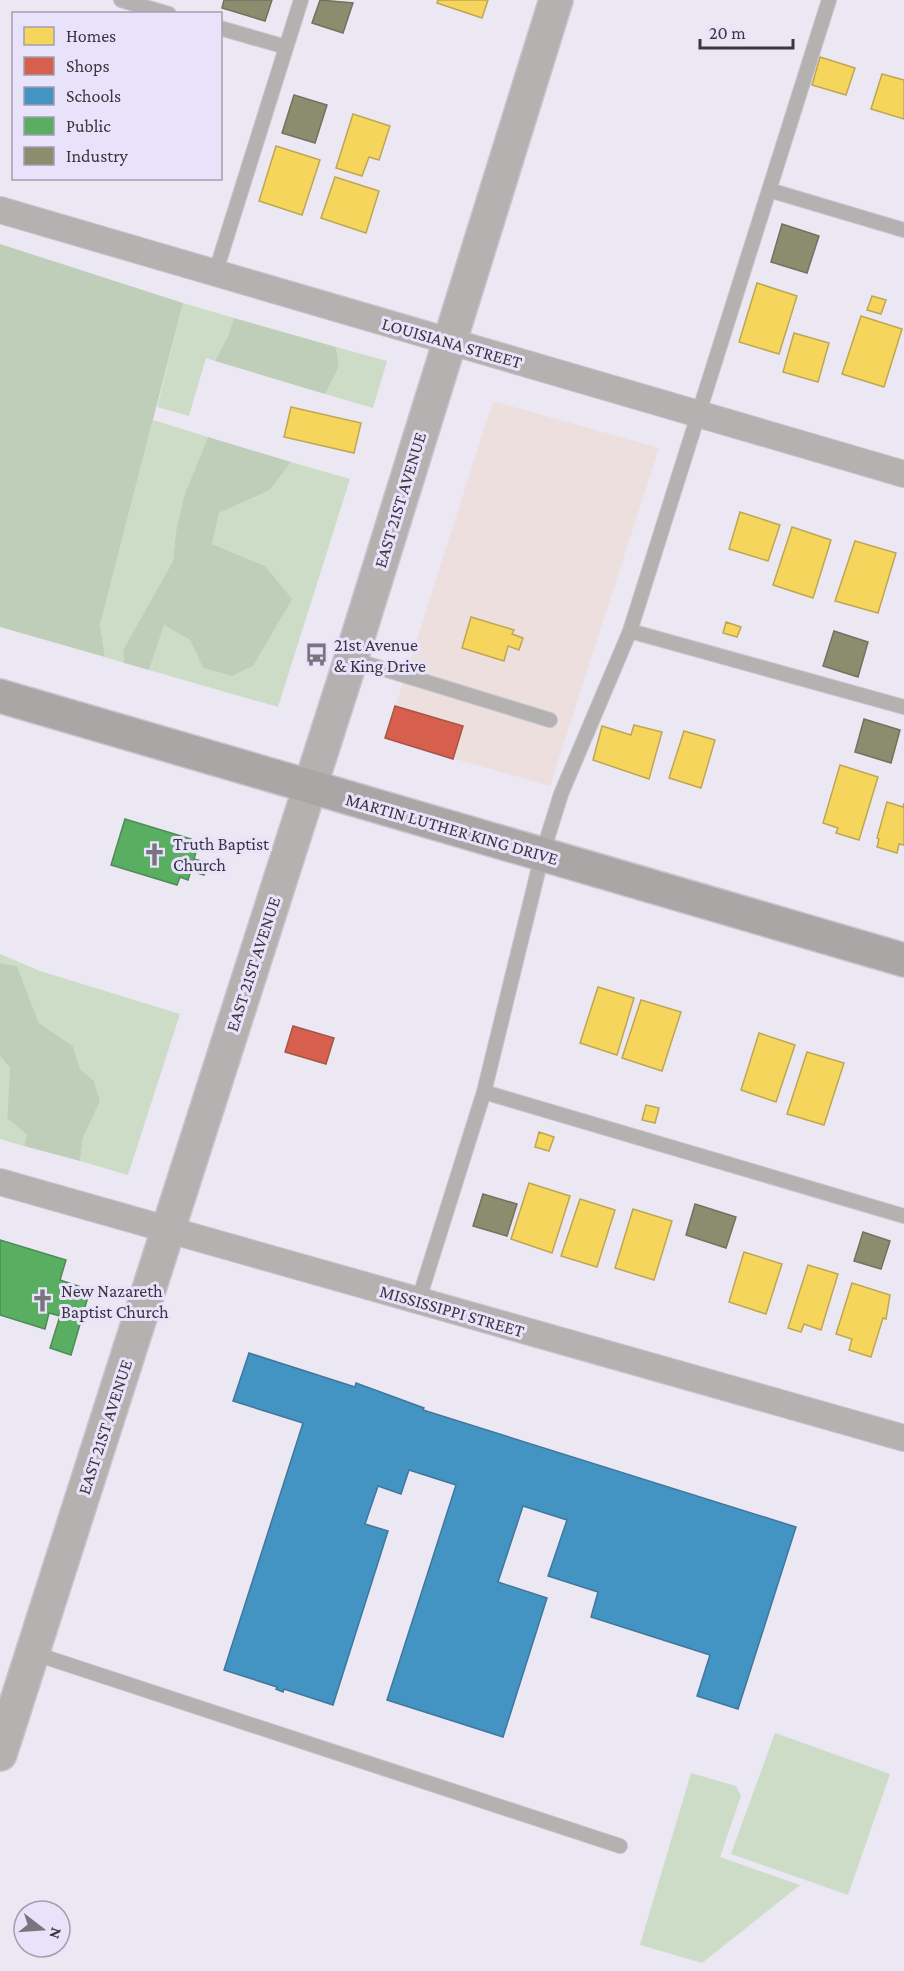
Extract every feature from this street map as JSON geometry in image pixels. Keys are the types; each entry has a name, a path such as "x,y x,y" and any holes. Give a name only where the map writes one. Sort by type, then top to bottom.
{"main road":[{"name":"MARTIN LUTHER KING DRIVE","path":"0,696 904,960"}],"street":[{"name":"EAST 21ST AVENUE","path":"0,1754 351,659 556,0"},
{"name":"LOUISIANA STREET","path":"0,210 904,474"},
{"name":"MISSISSIPPI STREET","path":"0,1182 904,1438"}],"lane":[{"path":"121,0 162,12"},
{"path":"215,274 301,0"},
{"path":"418,1302 484,1092 542,855 561,794 630,631 829,0"},
{"path":"222,29 286,47"},
{"path":"769,190 904,230"},
{"path":"630,631 904,707"},
{"path":"351,659 550,720"},
{"path":"484,1092 904,1216"},
{"path":"33,1653 620,1846"}],"shaded area":[{"path":"493,401 659,448 550,786 385,739"}],"green space":[{"path":"0,244 183,303 100,625 105,657 0,627"},
{"path":"183,303 234,318 215,361 206,358 189,416 157,407"},
{"path":"234,318 336,347 339,367 325,394 215,361"},
{"path":"336,347 387,361 373,408 325,394 339,367"},
{"path":"153,420 208,437 184,496 176,531 173,561 123,650 124,663 105,657 100,625"},
{"path":"208,437 291,462 270,490 219,513 212,544 265,566 292,599 253,666 232,676 203,668 190,640 164,625 149,670 124,663 123,650 173,561 176,531 184,496"},
{"path":"291,462 350,479 278,707 149,670 164,624 190,640 203,668 232,676 253,666 265,566 212,544 219,513 270,490"},
{"path":"0,954 40,971 180,1014 128,1175 80,1161 83,1138 100,1101 94,1081 80,1069 73,1046 39,1023 17,966 0,963"},
{"path":"0,963 17,966 39,1023 73,1046 80,1069 94,1081 100,1101 83,1138 80,1161 24,1146 27,1135 7,1118 10,1068 0,1056"},
{"path":"0,1056 10,1068 7,1118 27,1135 24,1146 0,1139"},
{"path":"775,1733 890,1774 848,1895 731,1854"},
{"path":"691,1773 736,1786 741,1796 720,1857 800,1885 702,1963 640,1945"}],"building: Homes":[{"path":"438,0 488,0 482,18 437,3"},
{"path":"820,57 855,68 846,95 812,85"},
{"path":"882,74 904,80 904,119 871,109"},
{"path":"353,114 390,126 379,160 369,157 362,176 336,168"},
{"path":"276,146 320,160 302,215 259,201"},
{"path":"335,177 379,191 366,233 321,218"},
{"path":"757,283 797,296 779,354 739,342"},
{"path":"872,296 886,300 881,314 867,310"},
{"path":"861,316 902,329 884,387 842,374"},
{"path":"794,333 829,343 818,382 783,372"},
{"path":"291,407 361,423 354,453 284,437"},
{"path":"740,512 780,525 768,561 729,549"},
{"path":"792,527 831,540 813,598 773,585"},
{"path":"855,541 896,553 878,613 835,601"},
{"path":"471,617 514,630 512,634 523,638 519,650 508,646 504,661 462,648"},
{"path":"726,622 741,627 737,637 723,633"},
{"path":"634,725 662,732 649,779 593,760 602,726 631,735"},
{"path":"684,731 715,740 701,788 669,778"},
{"path":"840,765 878,777 859,840 836,833 838,828 823,823"},
{"path":"887,802 903,807 904,803 904,845 899,844 897,853 877,847 879,839 877,838"},
{"path":"598,987 634,998 617,1055 580,1043"},
{"path":"641,1000 681,1012 662,1071 622,1058"},
{"path":"759,1033 795,1045 776,1102 741,1090"},
{"path":"807,1052 844,1063 824,1125 787,1114"},
{"path":"646,1105 659,1108 655,1123 642,1120"},
{"path":"539,1132 554,1137 549,1151 535,1147"},
{"path":"529,1183 570,1196 552,1253 511,1239"},
{"path":"580,1199 615,1210 597,1267 561,1256"},
{"path":"633,1209 672,1221 654,1280 615,1268"},
{"path":"744,1252 782,1264 766,1314 729,1302"},
{"path":"808,1265 838,1274 821,1330 804,1324 801,1332 788,1328"},
{"path":"852,1283 890,1295 886,1319 883,1318 871,1357 849,1350 852,1339 836,1334"}],"building: Shops":[{"path":"395,706 463,726 453,759 385,738"},
{"path":"293,1026 334,1038 326,1064 285,1052"}],"building: Schools":[{"path":"249,1353 355,1387 356,1383 424,1408 423,1410 796,1527 738,1709 697,1696 710,1655 591,1617 598,1592 548,1576 567,1520 523,1506 498,1582 547,1598 503,1737 387,1700 456,1485 409,1470 401,1494 378,1486 365,1524 388,1531 333,1705 284,1689 283,1692 276,1689 277,1687 224,1670 303,1423 233,1401"}],"building: Public":[{"name":"Truth Baptist Church","path":"125,819 191,839 189,846 197,849 194,859 208,863 204,875 191,871 188,880 180,877 177,885 111,865"},
{"name":"New Nazareth Baptist Church","path":"0,1240 66,1260 60,1280 90,1290 71,1355 50,1348 60,1316 49,1313 45,1329 0,1315"}],"building: Industry":[{"path":"224,0 272,0 265,21 222,8"},
{"path":"320,0 353,3 343,33 312,23"},
{"path":"294,95 327,105 315,143 282,133"},
{"path":"782,224 819,236 807,273 771,262"},
{"path":"834,631 868,642 858,677 823,666"},
{"path":"864,719 900,730 891,763 855,752"},
{"path":"483,1194 517,1204 507,1236 473,1226"},
{"path":"695,1204 736,1217 726,1248 686,1235"},
{"path":"863,1232 890,1241 881,1269 854,1261"}],"place":[{"name":"21st Avenue & King Drive","path":"316,655"},
{"name":"Truth Baptist Church","path":"155,854"},
{"name":"New Nazareth Baptist Church","path":"43,1301"}]}
